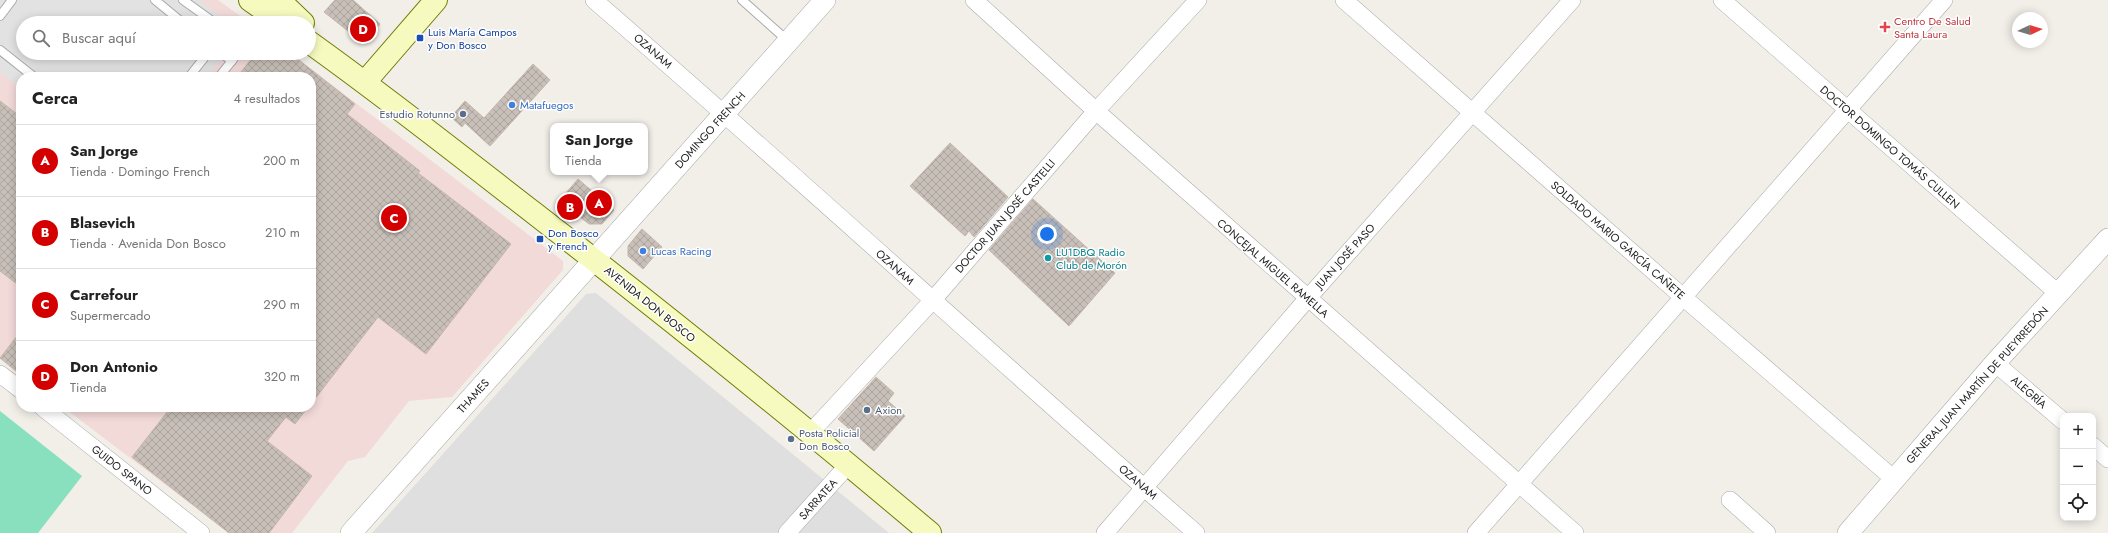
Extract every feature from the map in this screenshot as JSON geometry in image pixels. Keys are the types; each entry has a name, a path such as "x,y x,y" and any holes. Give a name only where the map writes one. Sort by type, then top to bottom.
{"main road":[{"path":"250,0 272,16"},
{"path":"279,0 296,16"},
{"path":"365,82 436,0"},
{"name":"AVENIDA DON BOSCO","path":"316,35 365,82"},
{"name":"AVENIDA DON BOSCO","path":"316,47 365,82 594,259 810,432 930,533"}],"street":[{"name":"OZANAM","path":"594,0 725,114 932,301 1196,533"},
{"name":"DOMINGO FRENCH","path":"594,259 725,114 825,0"},
{"name":"CONCEJAL MIGUEL RAMELLA","path":"974,0 1096,111 1575,533"},
{"name":"DOCTOR JUAN JOSÉ CASTELLI","path":"810,432 932,301 1096,111 1198,0"},
{"name":"SOLDADO MARIO GARCÍA CAÑETE","path":"1344,0 1683,297 1894,479"},
{"name":"JUAN JOSÉ PASO","path":"1105,533 1308,298 1572,0"},
{"name":"DOCTOR DOMINGO TOMÁS CULLEN","path":"1722,0 1846,110 2059,294"},
{"path":"1476,533 1944,0"},
{"name":"GENERAL JUAN MARTÍN DE PUEYRREDÓN","path":"1848,533 1995,363 2108,239"},
{"name":"THAMES","path":"351,533 594,259"},
{"name":"ALEGRÍA","path":"1995,363 2060,418"},
{"path":"0,374 16,386"},
{"name":"GUIDO SPANO","path":"48,412 201,533"},
{"path":"2096,449 2108,459"},
{"name":"SARRATEA","path":"787,533 849,464"},
{"path":"1730,500 1767,533"}],"lane":[{"path":"0,16 12,0"},
{"path":"155,0 175,16"},
{"path":"164,0 170,12"},
{"path":"183,0 205,16"},
{"path":"742,0 789,41"},
{"path":"0,50 28,72"},
{"path":"193,72 202,60"},
{"path":"223,72 232,61"}],"shaded area":[{"path":"0,0 218,0 240,16 16,16 16,60 299,60 315,72 16,72 16,371 0,358"},
{"path":"0,0 199,0 220,16 16,16 16,60 220,60 211,72 16,72 16,84 0,72"},
{"path":"316,73 563,261 563,270 452,397 409,401 365,457 348,461 292,533 229,533 70,412 316,412"},
{"path":"596,293 889,533 372,533 586,294"}],"green space":[{"path":"0,411 82,476 38,533 0,533"}],"building":[{"path":"335,0 353,0 380,24 369,37 358,39 324,12"},
{"path":"250,60 299,60 314,72 241,72"},
{"name":"Matafuegos","path":"533,64 550,80 490,146 465,123 462,127 451,117 465,101 484,118"},
{"path":"316,73 355,104 347,114 420,171 418,173 511,244 426,354 378,317 316,398"},
{"path":"0,101 16,113 16,283 0,271"},
{"path":"950,143 1008,197 974,237 969,231 965,236 910,186"},
{"path":"578,179 614,210 602,224 589,224 559,201"},
{"name":"LU1DBQ Radio Club de Morón","path":"1033,199 1115,273 1069,326 989,250"},
{"name":"Lucas Racing","path":"642,229 662,247 643,269 628,256 628,246"},
{"path":"16,337 16,371 0,358"},
{"name":"Axion","path":"876,377 894,393 888,401 905,416 874,451 838,419"},
{"path":"167,412 304,412 295,424 286,417 267,441 312,476 269,533 229,533 132,457"}],"place":[{"name":"Centro De Salud Santa Laura","path":"1885,27"},
{"name":"Don Antonio","path":"363,29"},
{"name":"Luis María Campos y Don Bosco","path":"420,38"},
{"name":"Matafuegos","path":"512,105"},
{"name":"Estudio Rotunno","path":"463,114"},
{"name":"San Jorge","path":"599,203"},
{"name":"Blasevich","path":"570,207"},
{"name":"Carrefour","path":"394,218"},
{"name":"Don Bosco y French","path":"540,239"},
{"name":"Lucas Racing","path":"643,251"},
{"name":"LU1DBQ Radio Club de Morón","path":"1048,258"},
{"name":"Axion","path":"867,410"},
{"name":"Posta Policial Don Bosco","path":"791,439"}]}
